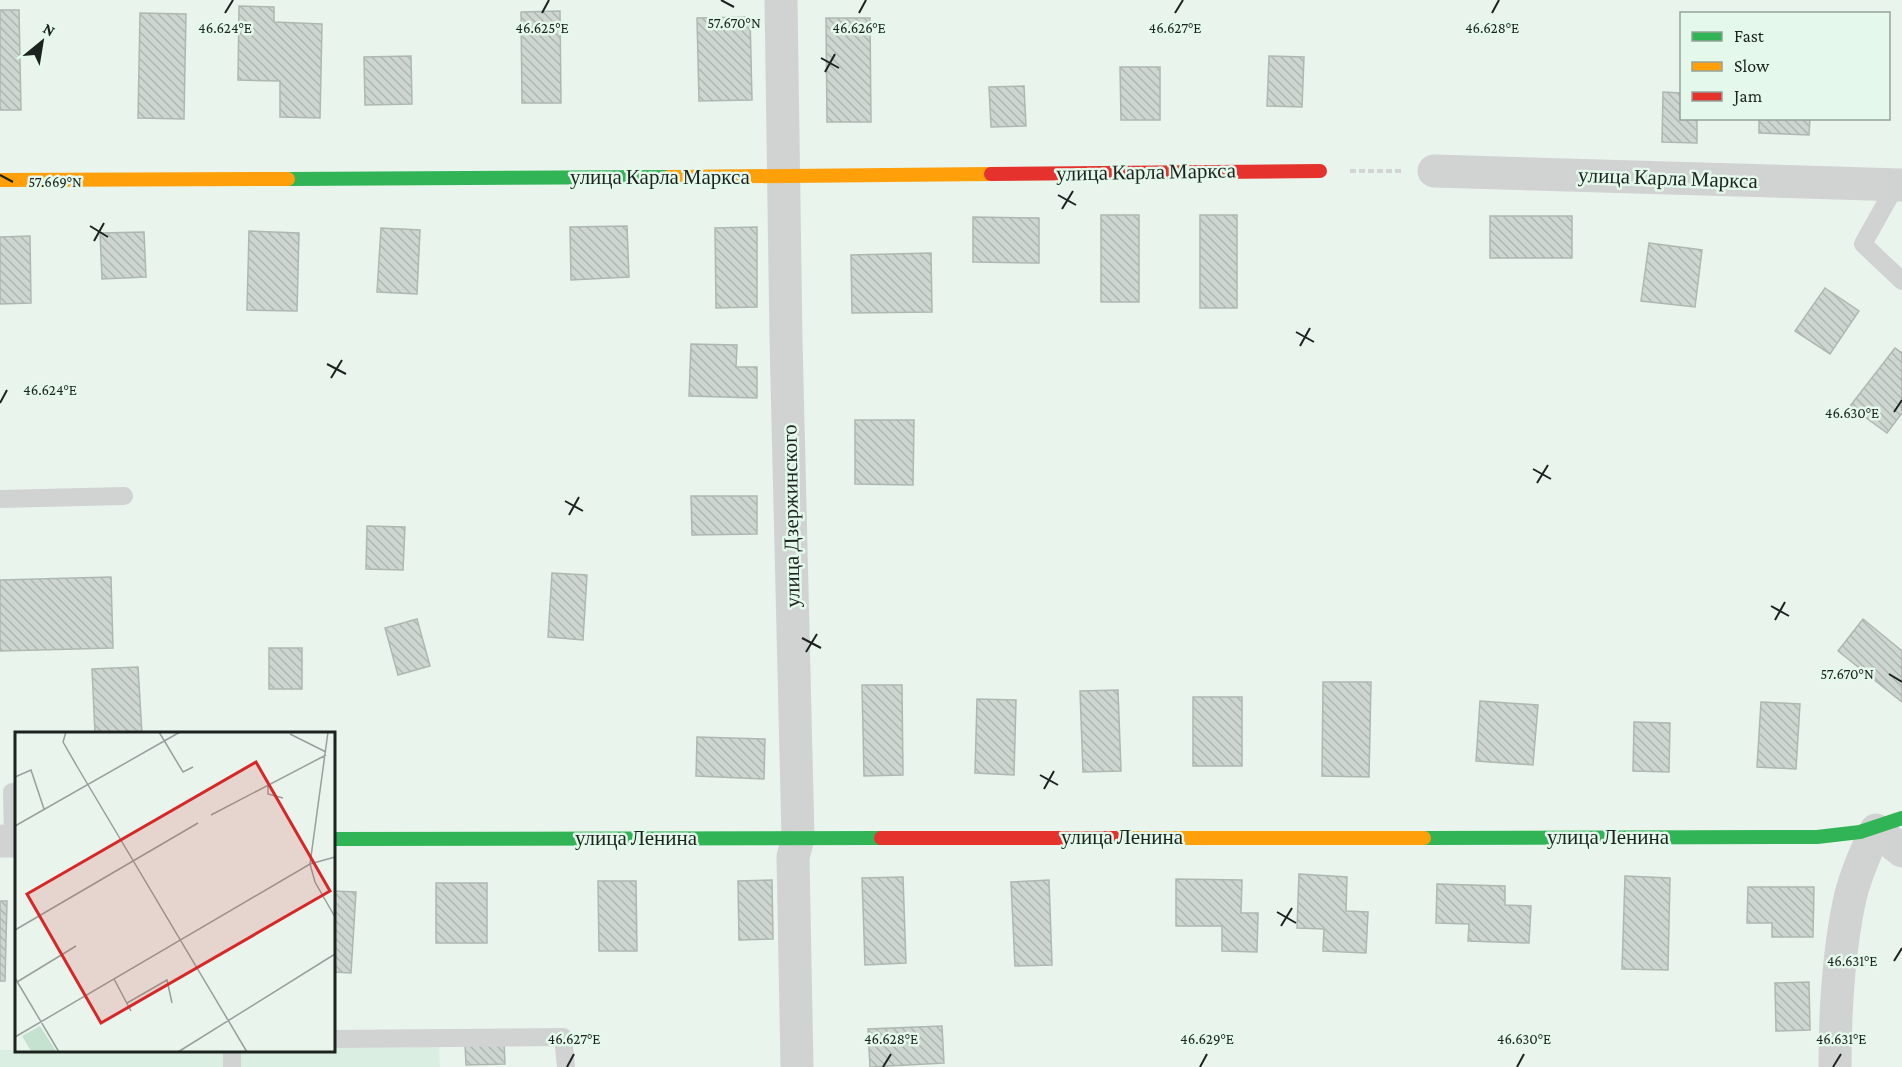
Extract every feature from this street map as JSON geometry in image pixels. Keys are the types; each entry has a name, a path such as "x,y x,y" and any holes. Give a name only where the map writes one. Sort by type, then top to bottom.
{"street":[{"name":"улица Дзержинского","path":"782,0 787,375 798,838 793,857 797,1067"},
{"name":"улица Карла Маркса","path":"0,180 1320,171"},
{"name":"улица Карла Маркса","path":"1434,171 1899,185"},
{"name":"улица Ленина","path":"334,839 1817,837 1843,836 1889,824"},
{"path":"1835,1067 1840,957 1849,901 1863,858 1889,824 1902,851"}],"lane":[{"path":"1899,185 1863,244 1902,281"},
{"path":"0,499 123,496"},
{"path":"10,841 12,792"},
{"path":"334,1039 563,1037 566,1067"}],"path":[{"path":"1320,171 1434,171"}],"shaded area":[{"path":"439,1044 440,1067 0,1067 0,1050 15,1050 15,1052 334,1052 334,1046"}],"building":[{"path":"239,6 274,7 274,22 322,24 320,118 280,117 280,81 238,80"},
{"path":"0,10 19,10 21,110 0,110"},
{"path":"560,11 561,103 522,103 521,12"},
{"path":"140,13 186,14 184,119 138,118"},
{"path":"750,17 752,100 699,101 697,18"},
{"path":"826,18 870,18 871,122 827,122"},
{"path":"411,56 412,104 365,105 364,57"},
{"path":"1269,56 1304,57 1302,107 1267,106"},
{"path":"1120,67 1160,67 1160,120 1121,120"},
{"path":"1024,86 1026,126 991,127 989,87"},
{"path":"1663,92 1680,93 1680,120 1697,120 1697,143 1662,142"},
{"path":"1759,120 1810,120 1809,135 1759,133"},
{"path":"1101,215 1139,215 1139,302 1101,302"},
{"path":"1200,215 1237,215 1237,308 1200,308"},
{"path":"1490,216 1572,216 1572,258 1490,258"},
{"path":"973,217 1039,218 1039,263 973,262"},
{"path":"627,226 629,277 571,280 570,227"},
{"path":"757,227 757,307 716,308 715,228"},
{"path":"381,228 420,230 417,294 377,292"},
{"path":"249,231 299,233 297,311 247,310"},
{"path":"144,232 146,277 102,279 100,233"},
{"path":"30,236 31,303 0,304 0,237"},
{"path":"1649,243 1702,250 1695,307 1641,301"},
{"path":"931,253 932,312 852,313 851,255"},
{"path":"1825,288 1859,311 1830,354 1795,331"},
{"path":"691,344 737,345 736,367 757,367 757,398 689,396"},
{"path":"1895,348 1902,353 1902,413 1887,433 1850,406"},
{"path":"855,420 914,420 913,485 855,484"},
{"path":"691,496 757,496 757,534 692,535"},
{"path":"367,526 405,527 403,570 366,569"},
{"path":"552,573 587,575 583,640 548,637"},
{"path":"111,577 113,648 0,651 0,580"},
{"path":"417,619 430,666 398,675 385,628"},
{"path":"1863,619 1902,651 1902,702 1838,651"},
{"path":"269,648 302,648 302,689 269,689"},
{"path":"138,667 142,732 95,732 92,669"},
{"path":"1323,682 1371,682 1369,777 1322,776"},
{"path":"862,685 902,685 903,775 864,776"},
{"path":"1118,690 1121,771 1083,772 1080,691"},
{"path":"1193,697 1242,697 1242,766 1193,766"},
{"path":"977,699 1016,700 1014,775 975,773"},
{"path":"1480,701 1538,705 1533,765 1476,761"},
{"path":"1761,702 1800,704 1796,769 1757,767"},
{"path":"1634,722 1670,723 1669,772 1633,771"},
{"path":"697,737 765,739 764,779 696,776"},
{"path":"1299,874 1347,877 1346,911 1368,912 1366,953 1323,951 1324,929 1297,928"},
{"path":"1625,876 1670,878 1668,970 1622,969"},
{"path":"903,877 906,963 865,965 862,878"},
{"path":"1176,879 1242,880 1241,913 1258,913 1257,952 1222,951 1222,926 1176,926"},
{"path":"772,880 773,939 739,940 738,881"},
{"path":"1049,880 1052,965 1015,966 1011,882"},
{"path":"598,881 636,881 637,951 599,951"},
{"path":"436,883 487,883 487,943 436,943"},
{"path":"1437,884 1505,886 1505,905 1531,906 1529,943 1468,941 1469,924 1436,923"},
{"path":"1748,887 1814,887 1813,937 1772,937 1772,923 1747,923"},
{"path":"334,891 356,892 351,973 334,972"},
{"path":"0,901 7,901 5,981 0,981"},
{"path":"1809,982 1810,1030 1776,1031 1775,983"},
{"path":"942,1026 944,1063 870,1067 868,1029"},
{"path":"504,1042 505,1064 466,1065 465,1043"}],"traffic: fast":[{"path":"288,179 669,177"},
{"path":"1424,838 1817,837 1860,832 1902,818"},
{"path":"334,839 881,838"}],"traffic: slow":[{"path":"669,177 991,174"},
{"path":"0,180 288,179"},
{"path":"1119,838 1424,838"}],"traffic: jam":[{"path":"991,174 1320,171"},
{"path":"881,838 1119,838"}]}
